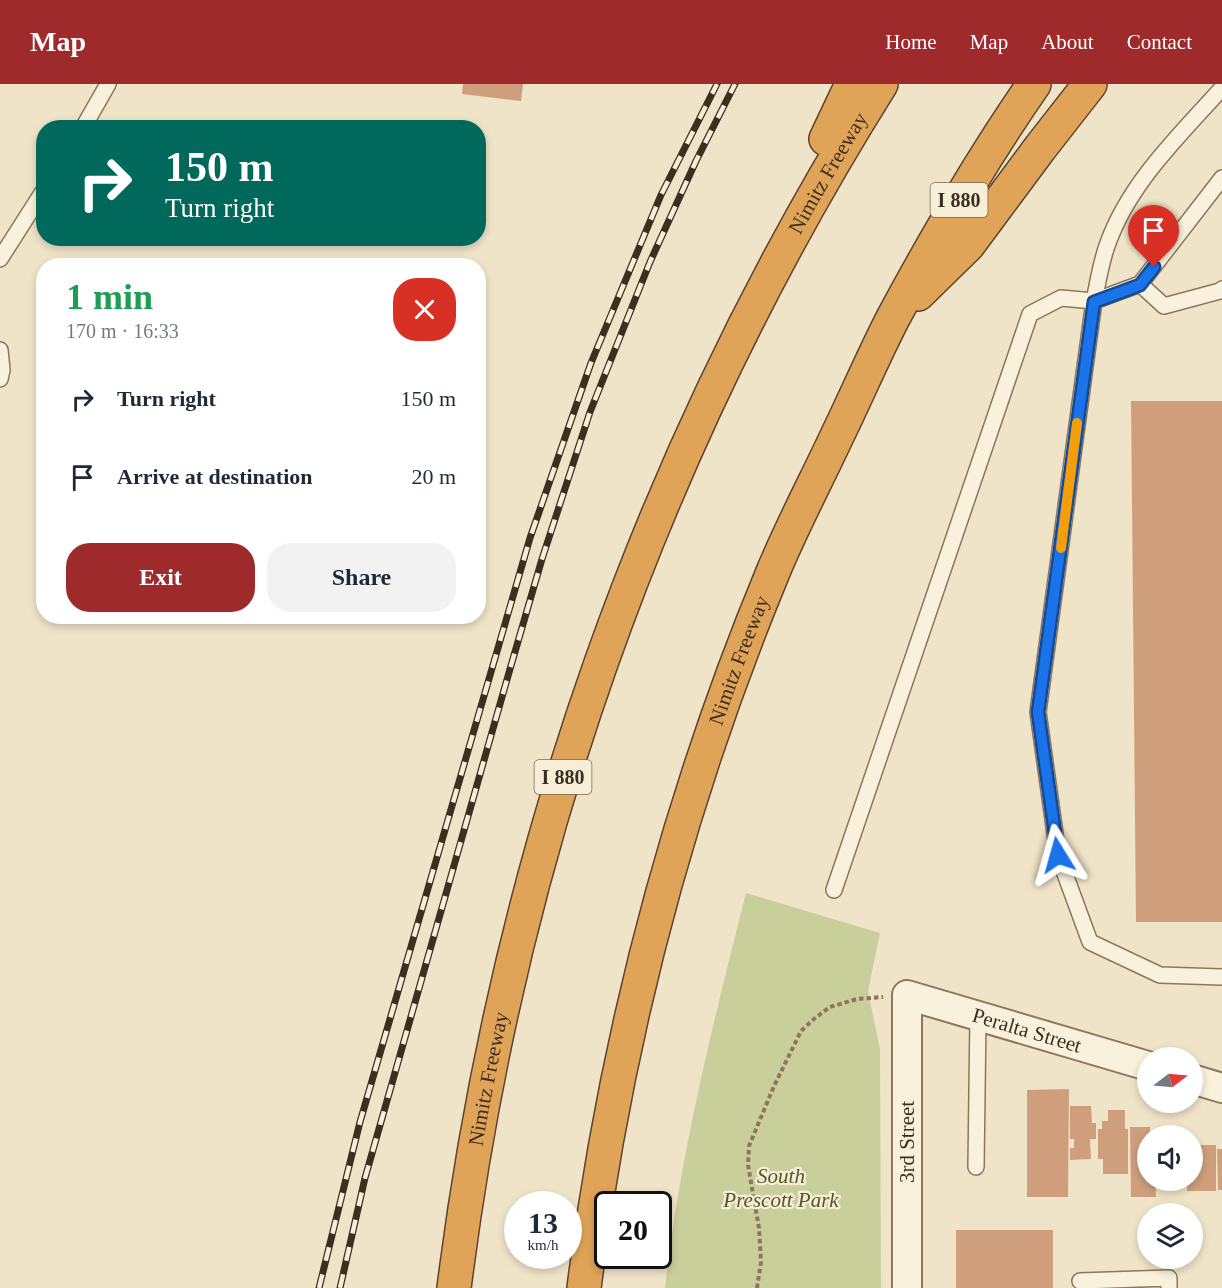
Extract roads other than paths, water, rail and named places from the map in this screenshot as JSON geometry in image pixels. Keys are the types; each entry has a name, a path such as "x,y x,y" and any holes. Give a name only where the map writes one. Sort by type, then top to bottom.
{"highway":[{"path":"761,293 807,180 852,84"},
{"name":"Nimitz Freeway","path":"454,1288 473,1153 494,1043 522,922 552,813 589,696 644,548 697,425 761,293 820,185 881,84"},
{"name":"Nimitz Freeway","path":"584,1288 603,1157 624,1047 663,891 702,759 775,568 892,321 962,193 1034,84"},
{"path":"892,321 968,245 1040,147 1090,84"}],"street":[{"name":"Peralta Street","path":"907,995 1137,1063"},
{"name":"3rd Street","path":"907,995 907,1288"},
{"path":"1203,1082 1222,1088"}],"lane":[{"path":"88,120 108,84"},
{"path":"1222,88 1145,175 1107,243 1094,302 1038,712 1058,855 1090,942 1160,975 1222,977"},
{"path":"834,890 1030,314 1061,298 1094,302 1140,285 1222,178"},
{"path":"0,259 36,203"},
{"path":"1140,285 1164,306 1222,291"},
{"path":"0,350 2,370 0,379"},
{"path":"976,1167 978,1016"},
{"path":"1080,1281 1169,1278 1170,1288"}],"railway":[{"path":"319,1288 360,1122 530,538 591,363 661,195 717,84"},
{"path":"340,1288 365,1178 510,669 542,559 590,412 650,262 696,161 735,84"}],"park label":[{"name":"South Prescott Park","path":"781,1188"}]}
